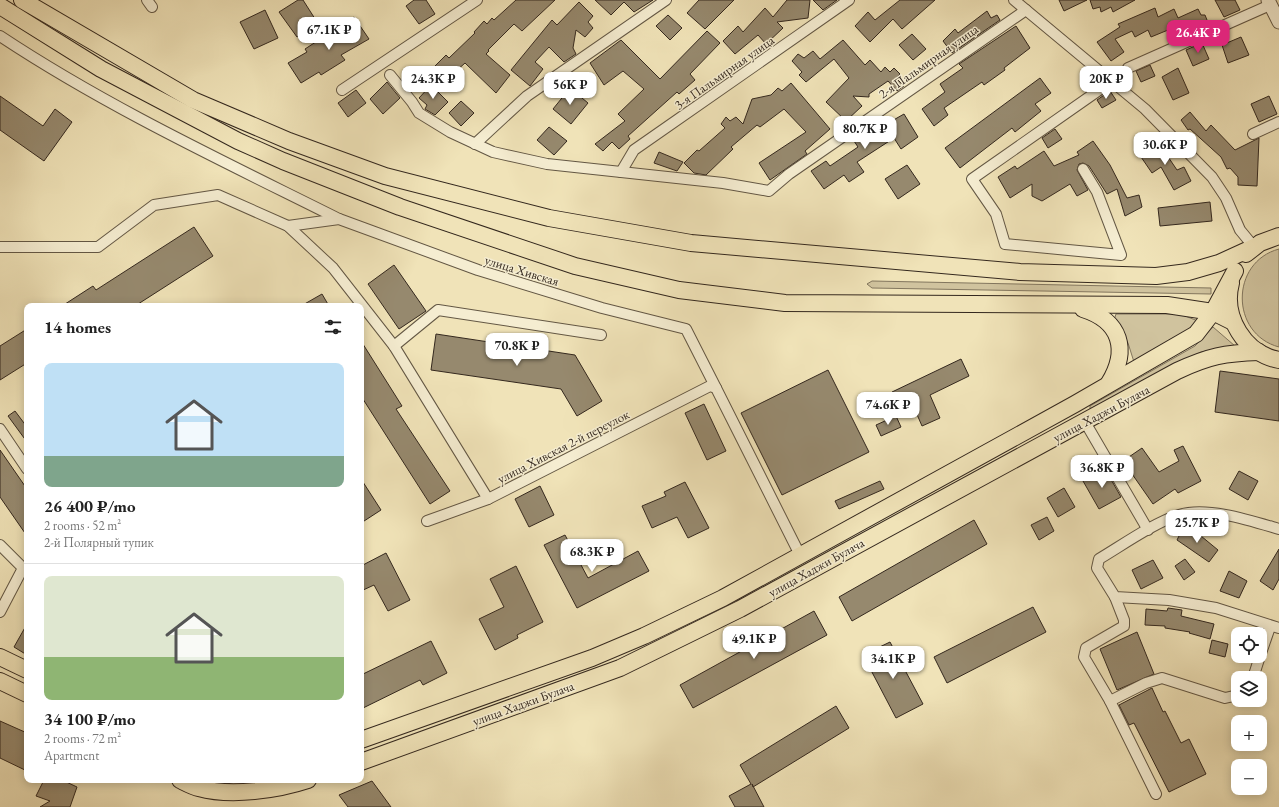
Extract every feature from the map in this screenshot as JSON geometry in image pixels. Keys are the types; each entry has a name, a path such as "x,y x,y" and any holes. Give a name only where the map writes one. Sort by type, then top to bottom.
{"main road":[{"path":"22,0 193,100 289,141 385,176 549,218 691,244 1020,272 1156,276 1188,272 1219,263 1266,240 1279,236"},
{"path":"0,6 101,69 238,141 283,161 400,207 575,266 680,290 785,303 1074,306 1167,305 1213,312 1233,322"},
{"path":"1254,247 1243,257 1235,271 1229,295 1233,322 1246,342 1259,352 1279,360"},
{"name":"улица Хаджи Булача","path":"364,739 592,658 723,598 1075,404 1196,334 1213,312 1235,271"},
{"path":"1074,306 1101,316 1109,322 1115,332 1120,351 1119,361 1117,370 1109,383"},
{"name":"улица Хаджи Булача","path":"364,761 620,668 740,609 1021,455 1194,363 1230,353 1259,352"},
{"path":"1075,404 1085,422"},
{"path":"800,555 810,571"},
{"path":"0,658 24,669"},
{"path":"0,681 24,693"},
{"path":"187,783 200,789 243,793 290,786 299,783"}],"street":[{"path":"342,90 477,0"},
{"path":"475,144 527,96 666,0"},
{"name":"3-я Пальмирная улица","path":"621,172 634,150 849,0"},
{"path":"1014,0 1145,109 1212,177 1226,198 1240,230 1254,247"},
{"path":"1128,68 1269,2 1279,22"},
{"name":"2-я Пальмирная улица","path":"621,172 723,183 769,191 789,174 1026,10"},
{"path":"0,36 50,69 173,136 339,219"},
{"path":"390,75 409,97 419,113 443,129 493,152 547,164 621,172"},
{"path":"1083,170 1097,192 1121,255 1005,244 996,214 972,179 1112,81"},
{"path":"1253,134 1279,122"},
{"path":"0,247 98,247 154,205 218,195 288,226 333,268 360,303"},
{"name":"улица Хивская","path":"288,226 339,219 478,270 602,308 686,329 712,387 800,555"},
{"path":"364,308 394,346 488,499"},
{"path":"394,346 438,310 601,335"},
{"name":"улица Хивская 2-й переулок","path":"427,521 488,499 712,387"},
{"path":"1085,422 1148,530"},
{"path":"0,429 24,465"},
{"path":"1156,794 1110,701 1084,654 1086,648 1124,626 1124,620 1115,597 1097,568 1099,560 1148,530 1180,514 1204,513 1237,517 1279,529"},
{"path":"0,545 24,565"},
{"path":"0,612 24,568"},
{"path":"1115,597 1169,600 1216,608 1274,628 1267,642"},
{"path":"1110,701 1146,683 1162,678 1176,681 1225,698 1231,697"}],"shaded area":[{"path":"1279,249 1279,347 1263,340 1251,328 1245,314 1242,298 1245,282 1251,268 1263,256"},
{"path":"872,281 1211,288 1211,294 872,288 867,284"},
{"path":"1116,314 1180,314 1198,321 1179,337 1134,362 1128,343 1114,320"},
{"path":"1213,327 1235,346 1201,352 1090,409 1090,406 1195,346"}],"building":[{"path":"298,0 303,0 317,22 297,37 279,12"},
{"path":"414,0 426,0 435,14 419,24 406,6"},
{"path":"516,0 555,0 522,31 514,24 488,50 489,51 486,54 510,75 496,93 465,63 445,81 433,68 446,55 449,58 475,33 474,32 484,21 487,24 492,18 494,20"},
{"path":"595,0 653,0 634,12 624,2 611,15"},
{"path":"699,0 734,0 705,29 687,13"},
{"path":"787,0 810,0 808,18 777,22 783,28 766,44 758,35 735,54 723,41 738,26 743,32 765,8 773,17"},
{"path":"813,0 837,0 823,10"},
{"path":"900,0 935,0 902,29 893,19 870,42 855,26 868,12 875,20"},
{"path":"1059,0 1087,0 1064,11"},
{"path":"1090,0 1135,0 1113,12 1111,7 1101,12 1100,7 1093,9"},
{"path":"1215,0 1235,0 1240,10 1224,17"},
{"path":"579,2 593,16 588,22 593,28 585,37 576,30 573,48 576,54 564,62 549,47 535,62 543,69 530,86 511,70 552,20 557,25"},
{"path":"1155,8 1158,17 1174,9 1178,18 1198,9 1201,15 1205,15 1209,25 1191,33 1189,26 1170,34 1168,30 1151,37 1148,30 1135,37 1132,31 1115,39 1124,52 1111,61 1097,42 1120,27 1118,24"},
{"path":"265,10 278,38 254,49 240,22"},
{"path":"987,11 991,18 997,15 1000,20 952,53 943,41 955,29 958,33"},
{"path":"668,15 682,28 670,40 656,26"},
{"path":"354,17 369,39 341,55 345,60 321,75 319,72 301,83 288,63 307,52 305,49"},
{"path":"1016,26 1030,48 1004,68 1005,70 984,85 982,82 944,108 948,115 934,126 922,109 945,92 940,84 963,68 959,64"},
{"path":"707,31 720,43 690,74 695,80 679,94 677,92 628,136 630,139 619,149 612,142 603,151 595,144 625,121 618,114 644,89 623,71 604,85 590,63 621,40 660,79"},
{"path":"912,34 926,49 913,60 899,45"},
{"path":"1241,37 1249,55 1228,63 1222,45"},
{"path":"843,40 865,65 870,60 881,72 885,67 890,72 894,68 900,74 896,78 904,86 897,91 888,81 869,94 869,97 853,96 862,106 846,121 826,102 849,78 834,59 806,82 799,75 802,72 792,61 798,54 804,58 813,51 820,59"},
{"path":"1202,43 1209,59 1193,66 1186,50"},
{"path":"1150,65 1155,76 1141,82 1136,71"},
{"path":"1178,68 1189,93 1173,100 1162,77"},
{"path":"1040,78 1051,93 1035,104 1041,111 1015,132 1012,128 960,168 945,148"},
{"path":"387,82 400,98 383,114 370,99"},
{"path":"791,83 830,129 805,151 807,154 770,180 759,163 806,132 784,109 760,127 757,125 731,147 733,149 706,175 694,173 684,163 697,150 699,151 725,128 721,124 726,117 730,121 736,117 743,124 752,99 771,95 778,88 782,91"},
{"path":"431,85 448,102 435,115 425,109 427,105 419,98"},
{"path":"570,88 588,103 571,124 553,109"},
{"path":"356,90 366,103 348,117 338,103"},
{"path":"1110,91 1116,100 1102,108 1097,100"},
{"path":"0,96 43,126 55,109 72,122 44,161 0,130"},
{"path":"1269,96 1277,114 1259,122 1251,104"},
{"path":"461,101 474,113 461,126 449,113"},
{"path":"1190,112 1206,131 1211,125 1235,150 1259,138 1257,186 1238,185 1238,177 1230,168 1227,169 1221,157 1190,129 1188,130 1181,120"},
{"path":"904,114 918,137 901,149 894,138 857,162 864,172 849,182 844,175 824,189 811,171 826,161 830,166 858,147 852,138 872,125 876,130"},
{"path":"549,127 567,141 554,155 537,140"},
{"path":"1055,129 1062,139 1048,148 1042,138"},
{"path":"1093,141 1110,165 1127,198 1139,195 1142,207 1125,216 1117,189 1107,194 1089,166 1083,163 1079,164 1077,170 1088,190 1077,196 1070,184 1042,201 1032,196 1032,184 1010,198 998,177 1015,166 1017,169 1044,151 1054,166 1079,155 1077,152"},
{"path":"1158,142 1177,170 1184,167 1191,181 1174,190 1161,167 1152,173 1139,154"},
{"path":"659,152 683,162 677,171 654,163"},
{"path":"907,165 920,184 898,199 885,179"},
{"path":"1210,202 1212,221 1160,226 1158,208"},
{"path":"194,227 213,256 140,303 67,303 93,286 96,290"},
{"path":"394,265 426,311 399,329 368,284"},
{"path":"322,294 327,303 306,303"},
{"path":"24,331 24,365 0,380 0,346"},
{"path":"436,334 575,355 602,401 577,416 561,389 431,370"},
{"path":"364,346 402,406 396,409 450,491 430,504 364,401"},
{"path":"961,359 969,376 930,395 940,418 922,426 912,403 900,409 892,392"},
{"path":"828,370 869,452 782,495 741,413"},
{"path":"1220,371 1279,379 1279,421 1215,412"},
{"path":"704,404 726,451 707,460 685,413"},
{"path":"15,411 24,423 24,438 8,416"},
{"path":"896,416 901,427 881,436 876,425"},
{"path":"1183,446 1201,481 1178,493 1175,489 1153,504 1123,461 1142,448 1159,472 1179,461 1174,450"},
{"path":"0,450 24,485 24,532 0,497"},
{"path":"1105,469 1121,497 1099,509 1083,481"},
{"path":"1239,471 1258,481 1248,500 1229,489"},
{"path":"880,481 884,489 839,509 835,501"},
{"path":"685,482 709,528 688,538 677,517 652,528 642,506 666,496 664,492"},
{"path":"364,484 381,510 364,521"},
{"path":"540,486 554,515 529,527 515,499"},
{"path":"1064,488 1075,507 1058,517 1047,498"},
{"path":"1047,517 1054,531 1039,540 1031,525"},
{"path":"974,520 987,544 852,621 839,597"},
{"path":"1184,526 1201,536 1218,550 1209,562 1177,540"},
{"path":"565,535 588,578 638,551 649,571 577,608 544,545"},
{"path":"1279,549 1279,579 1273,590 1260,581"},
{"path":"386,553 410,600 388,611 374,585 364,590 364,564"},
{"path":"1185,559 1195,572 1184,580 1175,566"},
{"path":"1153,560 1163,578 1141,589 1132,570"},
{"path":"516,566 543,622 517,635 518,638 495,650 479,619 504,607 490,579"},
{"path":"1229,571 1247,581 1239,598 1220,591"},
{"path":"1033,607 1046,632 947,683 934,657"},
{"path":"1168,608 1182,610 1181,616 1214,624 1210,639 1189,633 1190,632 1165,628 1165,626 1145,625 1146,609 1167,611"},
{"path":"814,611 827,635 693,708 680,685"},
{"path":"24,629 24,653 14,647"},
{"path":"1137,632 1154,674 1117,690 1100,649"},
{"path":"1212,640 1228,644 1225,657 1209,653"},
{"path":"431,641 447,673 423,685 420,680 364,708 364,674"},
{"path":"890,642 923,704 896,718 863,655"},
{"path":"1152,688 1163,712 1165,711 1181,743 1189,739 1206,774 1169,792 1134,723 1129,725 1119,705"},
{"path":"836,706 849,728 753,787 764,807 735,807 729,796 751,784 740,765"},
{"path":"0,721 24,732 24,770 0,758"},
{"path":"372,781 391,807 348,807 339,795"},
{"path":"42,783 68,783 77,787 70,807 40,807 50,801 36,796"}]}
